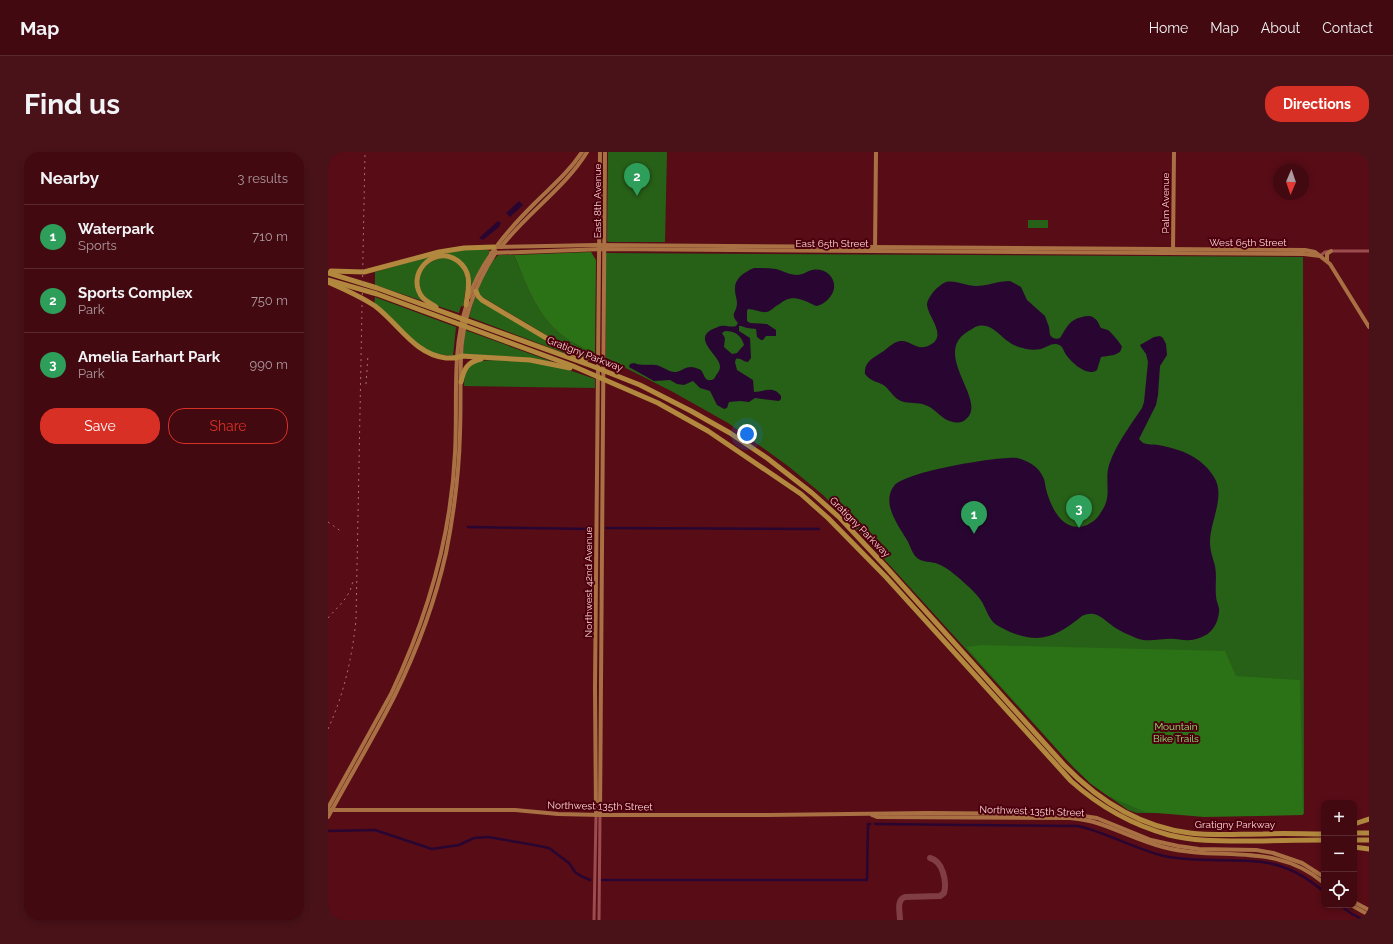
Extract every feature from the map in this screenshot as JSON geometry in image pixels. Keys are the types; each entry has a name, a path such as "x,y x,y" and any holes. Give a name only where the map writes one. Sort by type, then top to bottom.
{"highway":[{"path":"328,272 352,273 376,270 439,252 464,248 495,250"},
{"path":"447,314 425,299 418,287 419,273 422,267 431,259 442,255 450,257 462,264 468,278 466,305"},
{"name":"Gratigny Parkway","path":"328,272 472,322 640,385 730,433 767,458 812,493 858,536 1079,781 1117,808 1166,828 1189,833 1321,834"},
{"path":"328,281 355,294 375,307 422,350 435,356 542,362 592,373"},
{"name":"Gratigny Parkway","path":"328,281 377,294 592,373 658,403 708,431 806,499 828,518 886,577 1071,782 1099,804 1132,822 1170,836 1209,841 1321,840"},
{"path":"476,291 482,300 592,366"},
{"path":"461,382 467,365 476,360 488,358"},
{"path":"1357,823 1369,819"},
{"path":"1289,833 1321,830"},
{"path":"1357,834 1369,833"},
{"path":"1357,840 1369,840"},
{"path":"1298,841 1321,843"},
{"path":"1357,847 1369,849"}],"main road":[{"path":"329,809 395,696 415,652 433,601 445,555 456,489 460,437 461,382 459,358 471,302 495,250 511,227 569,169 582,152"},
{"path":"501,247 511,234 576,168 587,152"},
{"name":"East 8th Avenue","path":"599,247 600,152"},
{"name":"East 8th Avenue","path":"604,247 605,152"},
{"path":"875,249 876,152"},
{"name":"Palm Avenue","path":"1173,251 1174,152"},
{"path":"599,192 605,192"},
{"path":"511,234 510,242 516,246"},
{"name":"East 65th Street","path":"495,250 501,247 516,246 1173,251"},
{"name":"East 65th Street","path":"495,250 599,247"},
{"name":"Northwest 42nd Avenue","path":"598,815 595,711 599,247"},
{"name":"Northwest 42nd Avenue","path":"598,815 601,711 604,247"},
{"path":"328,817 329,809 394,688 413,644 431,592 444,542 452,489 460,329 466,305 477,278 491,253 495,250"},
{"name":"West 65th Street","path":"1173,251 1301,250 1315,252 1332,267 1369,327"},
{"path":"1327,261 1327,254 1330,251"},
{"path":"598,418 603,418"},
{"path":"597,473 603,473"},
{"path":"596,590 602,590"},
{"path":"596,616 602,616"},
{"path":"595,711 601,711"},
{"name":"Northwest 135th Street","path":"329,809 515,810 558,814 598,815 928,813 1080,820 1096,822 1150,844 1178,851 1204,854 1258,855 1274,858 1300,867 1321,881"},
{"name":"Northwest 135th Street","path":"1014,816 1081,815 1103,820 1152,840 1178,846 1204,849 1256,850 1273,853 1302,863 1321,875"},
{"path":"1357,904 1369,910"},
{"path":"1356,908 1369,915"}],"street":[{"path":"1320,256 1325,252 1330,251 1369,251"},
{"name":"Northwest 42nd Avenue","path":"594,920 594,885 598,815"},
{"name":"Northwest 42nd Avenue","path":"598,815 598,920"},
{"path":"594,885 599,885"}],"green space":[{"path":"608,152 667,152 665,242 607,241"},
{"path":"1028,220 1048,220 1048,228 1028,228"},
{"path":"458,250 490,251 470,291 466,269 443,254"},
{"path":"591,252 596,260 595,353 577,345 563,336 542,314 528,288 514,255"},
{"path":"606,253 1303,257 1304,814 1137,813 1128,810 1091,784 1073,767 865,538 823,495 788,466 728,423 673,392 606,358"},
{"path":"499,255 514,255 542,314 563,336 577,345 595,353 594,362 479,295 478,289 481,281 490,265"},
{"path":"431,256 419,267 417,272 423,301 375,285 375,272"},
{"path":"446,257 456,262 462,268 465,275 467,286 463,307 461,306 459,313 440,307 428,300 421,290 419,283 422,271 426,266 438,259"},
{"path":"475,296 572,356 469,317"},
{"path":"375,297 456,327 453,356 436,354 424,349 374,305"},
{"path":"465,330 553,362 553,363 463,354"},
{"path":"498,360 531,362 563,368 595,379 595,388 464,386 466,371 469,367 477,362"},
{"name":"Mountain Bike Trails","path":"981,645 1225,651 1236,676 1300,680 1303,815 1204,817 1145,812 1108,796 1090,783 1064,757 966,647"}],"shaded area":[{"path":"519,201 523,205 510,217 506,213"},
{"path":"498,221 501,223 499,227 483,240 479,238"},
{"path":"754,268 776,269 797,275 812,270 822,270 830,275 834,283 832,295 826,301 816,306 802,299 792,298 783,301 767,312 748,309 747,321 750,323 767,324 776,330 776,336 766,336 763,340 761,340 757,337 756,329 739,326 739,331 750,338 751,358 748,362 736,359 735,362 737,370 753,380 754,392 768,390 775,391 781,396 779,401 755,398 749,402 729,402 727,408 724,409 717,405 710,391 700,388 693,381 684,385 677,384 670,380 654,381 629,367 630,364 634,363 642,365 656,365 669,371 677,372 692,367 701,370 704,377 707,379 714,379 719,372 719,362 705,341 705,336 709,331 720,326 736,326 738,323 735,320 734,315 737,306 735,292 736,282 740,276","holes":["729,331 737,334 743,342 744,345 737,353 732,354 724,347 725,338 722,333"]},
{"path":"1010,281 1021,287 1027,300 1045,316 1050,335 1053,338 1060,338 1069,324 1074,320 1090,316 1096,320 1101,328 1108,330 1116,338 1122,347 1120,352 1114,355 1101,357 1097,370 1089,372 1081,369 1073,363 1061,346 1053,344 1041,349 1027,349 1012,344 987,326 977,326 967,332 958,342 955,353 957,365 971,402 971,412 962,422 949,421 925,405 899,400 894,397 886,387 870,379 865,374 866,365 892,344 905,341 918,347 925,347 935,341 937,337 936,326 928,310 927,303 934,291 942,284 946,282 954,282 976,286"},
{"path":"1160,336 1166,344 1167,355 1160,366 1156,405 1139,439 1145,444 1175,449 1197,459 1209,470 1217,484 1218,500 1210,542 1216,570 1216,598 1219,608 1216,624 1208,634 1195,639 1186,640 1150,640 1136,638 1114,627 1100,616 1092,614 1082,616 1057,633 1041,638 1021,636 999,627 991,620 978,596 951,571 935,563 918,559 892,514 889,500 890,493 894,486 901,481 932,470 972,462 1017,458 1025,460 1039,470 1044,480 1051,504 1059,518 1071,526 1079,527 1089,524 1097,518 1105,506 1107,500 1107,477 1112,457 1119,442 1142,408 1144,402 1148,362 1146,354 1140,345 1154,337"}],"waterway":[{"path":"468,527 592,529"},
{"path":"606,528 819,529"},
{"path":"602,880 867,880 868,824 870,824"},
{"path":"875,824 1078,826 1164,856 1189,859 1271,863 1303,876 1321,890"},
{"path":"328,831 375,830 432,849 459,845 474,838 488,837 534,845 549,848 569,863 575,872 590,880"},
{"path":"1344,908 1364,920"}],"taxiway":[{"path":"900,920 899,903 905,897 940,896 944,893 945,883 943,872 938,863 930,858"}],"railway":[{"path":"328,729 343,689 352,648 356,620 365,152"},
{"path":"366,384 368,355"},
{"path":"328,522 342,532"},
{"path":"328,618 347,596 353,579"}],"place":[{"name":"Sports Complex","path":"637,196"},
{"name":"Amelia Earhart Park","path":"1079,528"},
{"name":"Waterpark","path":"974,534"}]}
